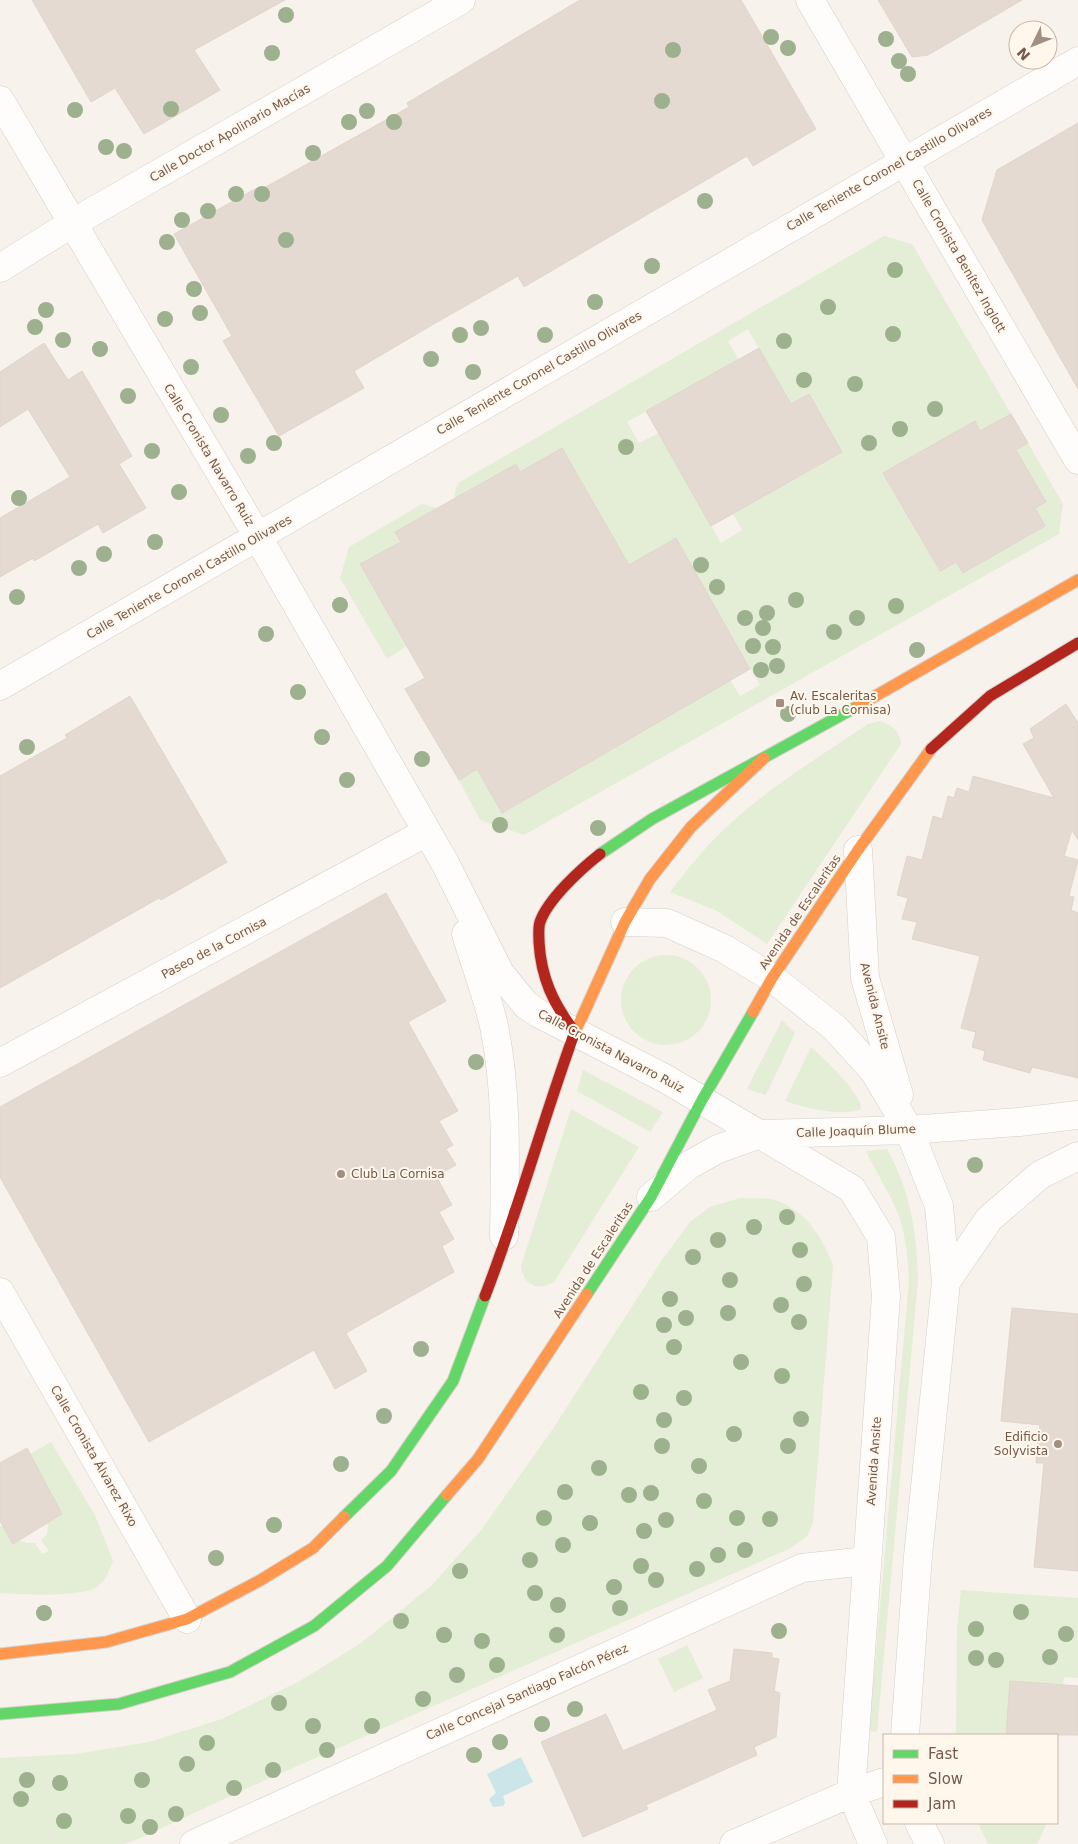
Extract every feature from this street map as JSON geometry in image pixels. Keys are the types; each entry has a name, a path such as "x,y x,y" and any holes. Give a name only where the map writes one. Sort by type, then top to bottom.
{"street":[{"name":"Calle Doctor Apolinario Macías","path":"0,268 71,224 461,0"},
{"name":"Calle Cronista Benítez Inglott","path":"810,0 1078,460"},
{"name":"Calle Teniente Coronel Castillo Olivares","path":"0,686 258,538 904,160 1078,61"},
{"name":"Calle Cronista Navarro Ruiz","path":"0,100 71,224 258,538 445,863 500,973 526,1005 702,1100 760,1134"},
{"path":"575,1032 562,1016 544,981 539,962 540,921 570,880 590,862 643,824 764,758 1078,580"},
{"name":"Avenida de Escaleritas","path":"0,1714 119,1704 230,1672 314,1626 387,1566 478,1459 651,1197 702,1100 772,978 858,850 930,750 990,696 1078,643"},
{"path":"0,1654 106,1642 187,1619 259,1581 313,1548 391,1471 454,1381 504,1247 553,1092 575,1032 625,922 650,879 691,827 764,758"},
{"name":"Paseo de la Cornisa","path":"0,1064 427,832"},
{"name":"Avenida Ansite","path":"858,850 866,978 909,1130 939,1206 946,1282 918,1556 904,1734"},
{"name":"Calle Cronista Navarro Ruiz","path":"445,863 493,1024 498,1052 505,1130 504,1247"},
{"name":"Avenida Ansite","path":"625,922 667,923 725,949 772,978 817,1012 874,1070 909,1130"},
{"name":"Calle Joaquín Blume","path":"651,1197 689,1165 718,1149 760,1134 909,1130 1019,1122 1078,1115"},
{"name":"Avenida Ansite","path":"760,1134 852,1189 881,1238 886,1296 851,1793 873,1844"},
{"path":"946,1282 989,1219 1040,1175 1078,1156"},
{"name":"Calle Cronista Álvarez Rixo","path":"0,1292 8,1322 187,1619"},
{"name":"Calle Concejal Santiago Falcón Pérez","path":"194,1844 802,1568 866,1560"},
{"path":"734,1844 851,1793 883,1782"},
{"path":"920,1824 930,1844"}],"green space":[{"path":"884,236 912,244 1011,414 980,431 975,422 894,492 940,571 956,562 963,572 1045,526 1035,508 1046,502 1016,450 1028,443 1063,504 1059,534 524,835 480,820 459,780 477,769 730,680 740,696 760,685 676,538 655,550 663,564 591,606 609,530 562,448 520,472 515,464 475,487 479,496 459,508 455,494 460,482","holes":["748,329 791,404 733,513 742,530 721,543 659,433 639,443 627,422 739,360 728,341"]},
{"path":"422,504 437,508 395,532 401,542 360,565 407,646 387,659 340,578 349,547"},
{"path":"879,721 887,724 897,732 901,744 767,944 717,911 670,892 707,847 747,809 815,759 868,724"},
{"path":"666,955 683,959 698,968 707,983 711,1000 707,1017 698,1032 683,1041 666,1045 649,1041 634,1032 625,1017 621,1000 625,983 634,968 649,959"},
{"path":"782,1020 795,1033 766,1095 747,1089"},
{"path":"811,1047 849,1085 860,1102 861,1109 833,1112 812,1109 785,1101"},
{"path":"583,1070 663,1112 650,1132 577,1091"},
{"path":"571,1109 639,1147 554,1282 542,1286 532,1285 522,1273 521,1266"},
{"path":"887,1149 895,1164 911,1212 916,1245 918,1280 877,1732 869,1731 909,1280 901,1222 894,1204 866,1151"},
{"path":"740,1198 775,1200 804,1217 818,1234 833,1265 813,1523 807,1536 791,1548 250,1787 136,1840 124,1844 0,1844 0,1758 76,1754 149,1742 222,1719 300,1681 361,1643 431,1586 482,1529 552,1430 662,1260 690,1222 710,1207"},
{"path":"51,1442 95,1515 113,1561 103,1581 97,1587 89,1590 65,1594 0,1593 0,1526 3,1526 13,1544 19,1540 26,1543 35,1543 42,1554 49,1551 41,1540 47,1534 48,1523 62,1514 30,1454"},
{"path":"961,1590 1078,1598 1078,1678 1064,1677 1063,1685 1011,1681 1006,1734 956,1734 957,1628"},
{"path":"687,1645 703,1678 674,1692 658,1659"},
{"path":"978,1824 1047,1824 1037,1844 988,1844"}],"water":[{"path":"521,1757 533,1782 503,1796 505,1803 503,1806 493,1807 489,1799 496,1793 487,1774"}],"building":[{"path":"32,0 285,0 194,50 220,90 144,134 115,88 91,102"},
{"path":"580,0 741,0 816,129 753,166 747,156 524,287 518,276 432,325 354,371 364,388 279,436 223,341 232,336 174,234 255,189 257,192 409,107 407,103"},
{"path":"878,0 1022,0 928,55 912,57"},
{"path":"1078,123 1078,389 982,220 997,170"},
{"path":"44,343 68,380 82,371 132,456 119,464 146,508 103,533 98,524 34,561 33,558 0,577 0,518 70,477 28,409 0,427 0,372"},
{"path":"759,348 791,404 809,394 842,452 711,526 646,411"},
{"path":"1011,414 1028,443 1016,450 1046,502 1035,508 1045,526 963,573 956,562 940,571 883,473 975,421 980,431"},
{"path":"562,448 629,565 676,538 750,669 502,813 477,769 459,780 405,689 425,678 360,564 401,542 395,532 516,464 520,472"},
{"path":"130,696 227,862 161,900 159,898 0,988 0,776 67,738 65,735"},
{"path":"1066,704 1078,723 1078,840 1072,830 1064,856 1078,860 1069,896 1074,897 1071,910 1078,913 1078,1078 1032,1067 1030,1073 983,1060 985,1051 972,1047 976,1032 961,1028 980,956 912,939 917,922 902,919 908,898 897,895 907,856 922,860 933,816 942,819 948,796 954,798 957,788 969,792 973,776 1054,798 1023,744 1034,738 1030,729"},
{"path":"386,893 446,1001 408,1022 458,1111 439,1121 453,1145 446,1149 456,1165 436,1176 452,1205 439,1212 454,1239 442,1246 454,1272 346,1333 367,1371 335,1389 314,1350 149,1442 0,1177 0,1107"},
{"name":"Edificio Solyvista","path":"1012,1308 1078,1314 1078,1571 1034,1567 1044,1463 1036,1463 1040,1425 1001,1421"},
{"path":"27,1448 62,1514 13,1544 0,1521 0,1463"},
{"path":"734,1649 772,1653 772,1658 779,1659 774,1691 780,1693 776,1737 754,1747 757,1755 646,1805 648,1809 583,1837 541,1742 606,1714 623,1751 717,1710 708,1690 730,1681"},
{"path":"1010,1681 1078,1686 1078,1735 1006,1734"}],"traffic: fast":[{"path":"600,854 652,819 858,706"},
{"path":"587,1294 651,1197 702,1100 753,1012"},
{"path":"344,1517 391,1471 453,1381 485,1296"},
{"path":"0,1714 119,1704 230,1672 314,1626 387,1566 447,1495"}],"traffic: slow":[{"path":"858,706 1078,580"},
{"path":"753,1012 772,978 858,850 931,749"},
{"path":"573,1037 625,922 650,879 691,827 764,758"},
{"path":"447,1495 478,1459 587,1294"},
{"path":"0,1654 106,1642 187,1619 259,1581 313,1548 344,1517"}],"traffic: jam":[{"path":"931,749 990,696 1078,643"},
{"path":"575,1032 560,1011 545,978 540,955 539,927 544,913 557,894 600,854"},
{"path":"485,1296 573,1037"}],"place":[{"name":"Av. Escaleritas (club La Cornisa)","path":"780,703"},
{"name":"Club La Cornisa","path":"341,1174"},
{"name":"Edificio Solyvista","path":"1058,1444"}]}
